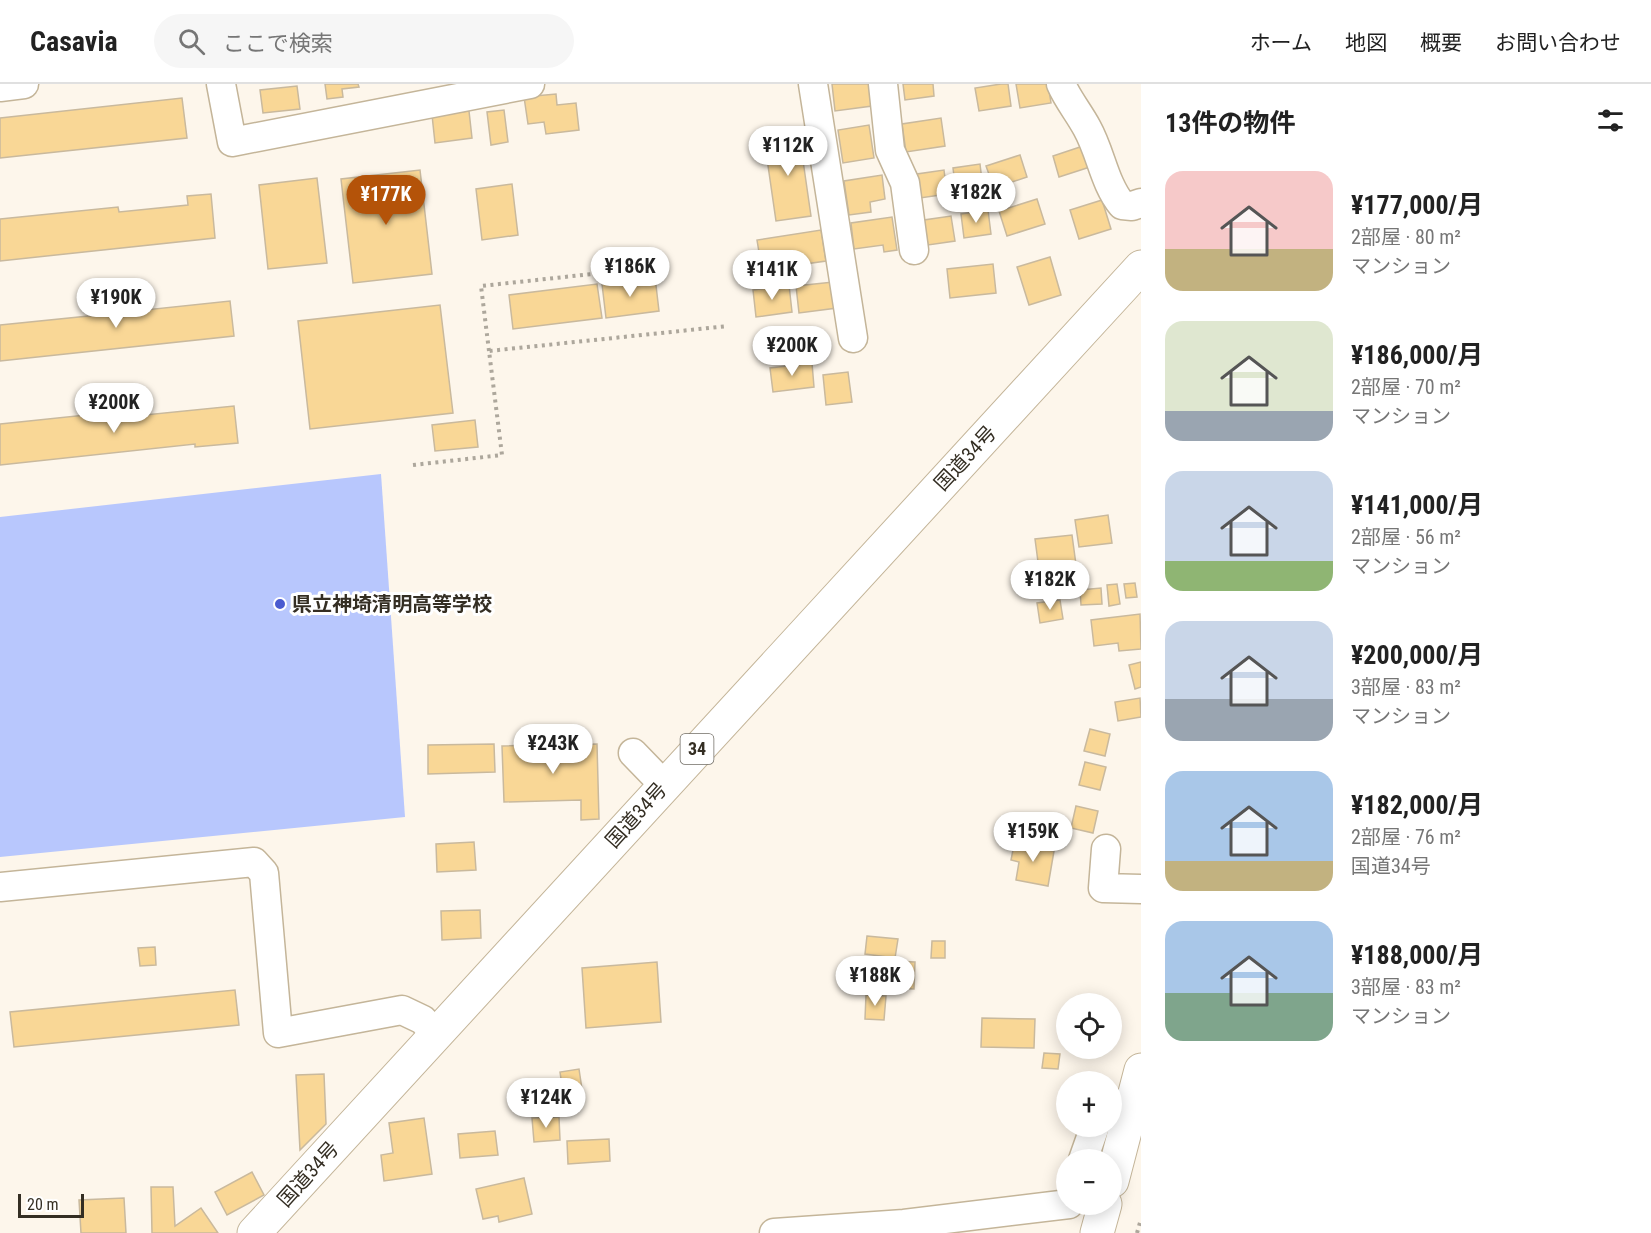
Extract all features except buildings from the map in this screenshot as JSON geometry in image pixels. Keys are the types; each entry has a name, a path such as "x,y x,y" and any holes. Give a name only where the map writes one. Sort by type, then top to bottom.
{"main road":[{"name":"国道34号","path":"254,1233 1141,267"},
{"path":"1122,1109 1141,1070"},
{"path":"1097,1233 1102,1215"}],"street":[{"path":"0,87 24,84"},
{"path":"221,84 232,142 530,84"},
{"path":"813,84 853,338"},
{"path":"883,84 890,150 905,183 914,250"},
{"path":"1061,84 1066,96 1087,128 1113,195 1122,205 1132,206 1141,203"},
{"path":"633,753 664,785"},
{"path":"1106,849 1103,888 1141,889"},
{"path":"0,887 254,862 264,873 278,1033 402,1010 423,1020 435,1035"},
{"path":"774,1233 904,1224 1056,1206"}],"path":[{"path":"413,465 502,455 481,286 666,266"},
{"path":"489,351 728,326"},
{"path":"1137,1233 1141,1219"}],"shaded area":[{"path":"381,474 405,817 0,857 0,517"}],"place":[{"name":"県立神埼清明高等学校","path":"280,604"}]}
